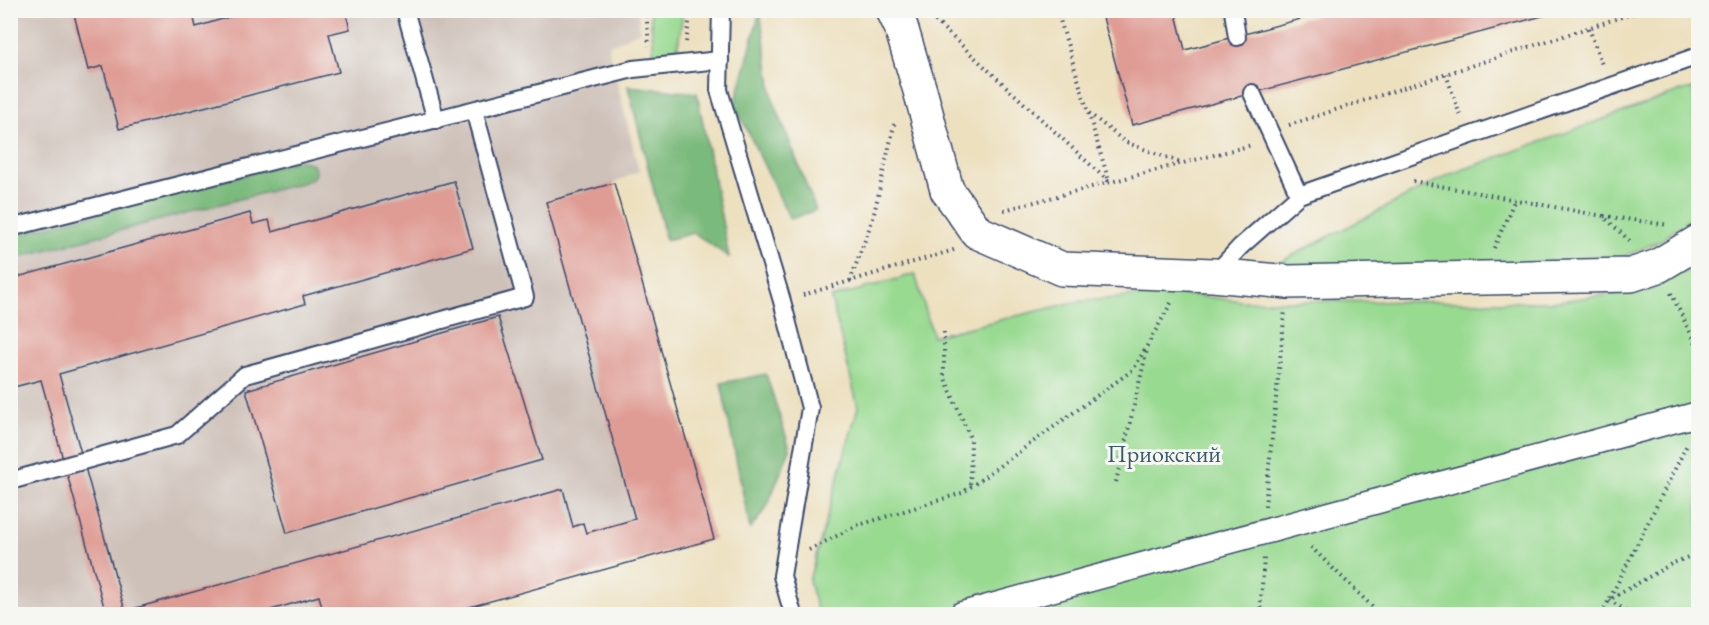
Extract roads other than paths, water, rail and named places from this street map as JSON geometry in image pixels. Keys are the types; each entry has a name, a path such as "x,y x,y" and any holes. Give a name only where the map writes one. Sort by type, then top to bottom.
{"street":[{"path":"893,10 901,27 947,190 977,232 1062,269 1288,282 1631,275 1658,266 1688,234"},
{"path":"962,615 1698,414"}],"lane":[{"path":"405,10 436,120"},
{"path":"721,10 720,90 782,301 810,408 782,576 793,615"},
{"path":"1234,11 1237,37"},
{"path":"1197,275 1240,247 1299,195 1698,56"},
{"path":"10,228 633,69 720,60"},
{"path":"1252,93 1299,195"},
{"path":"10,481 177,435 245,375 525,297 474,110"}],"park label":[{"name":"Приокский","path":"1164,454"}]}
